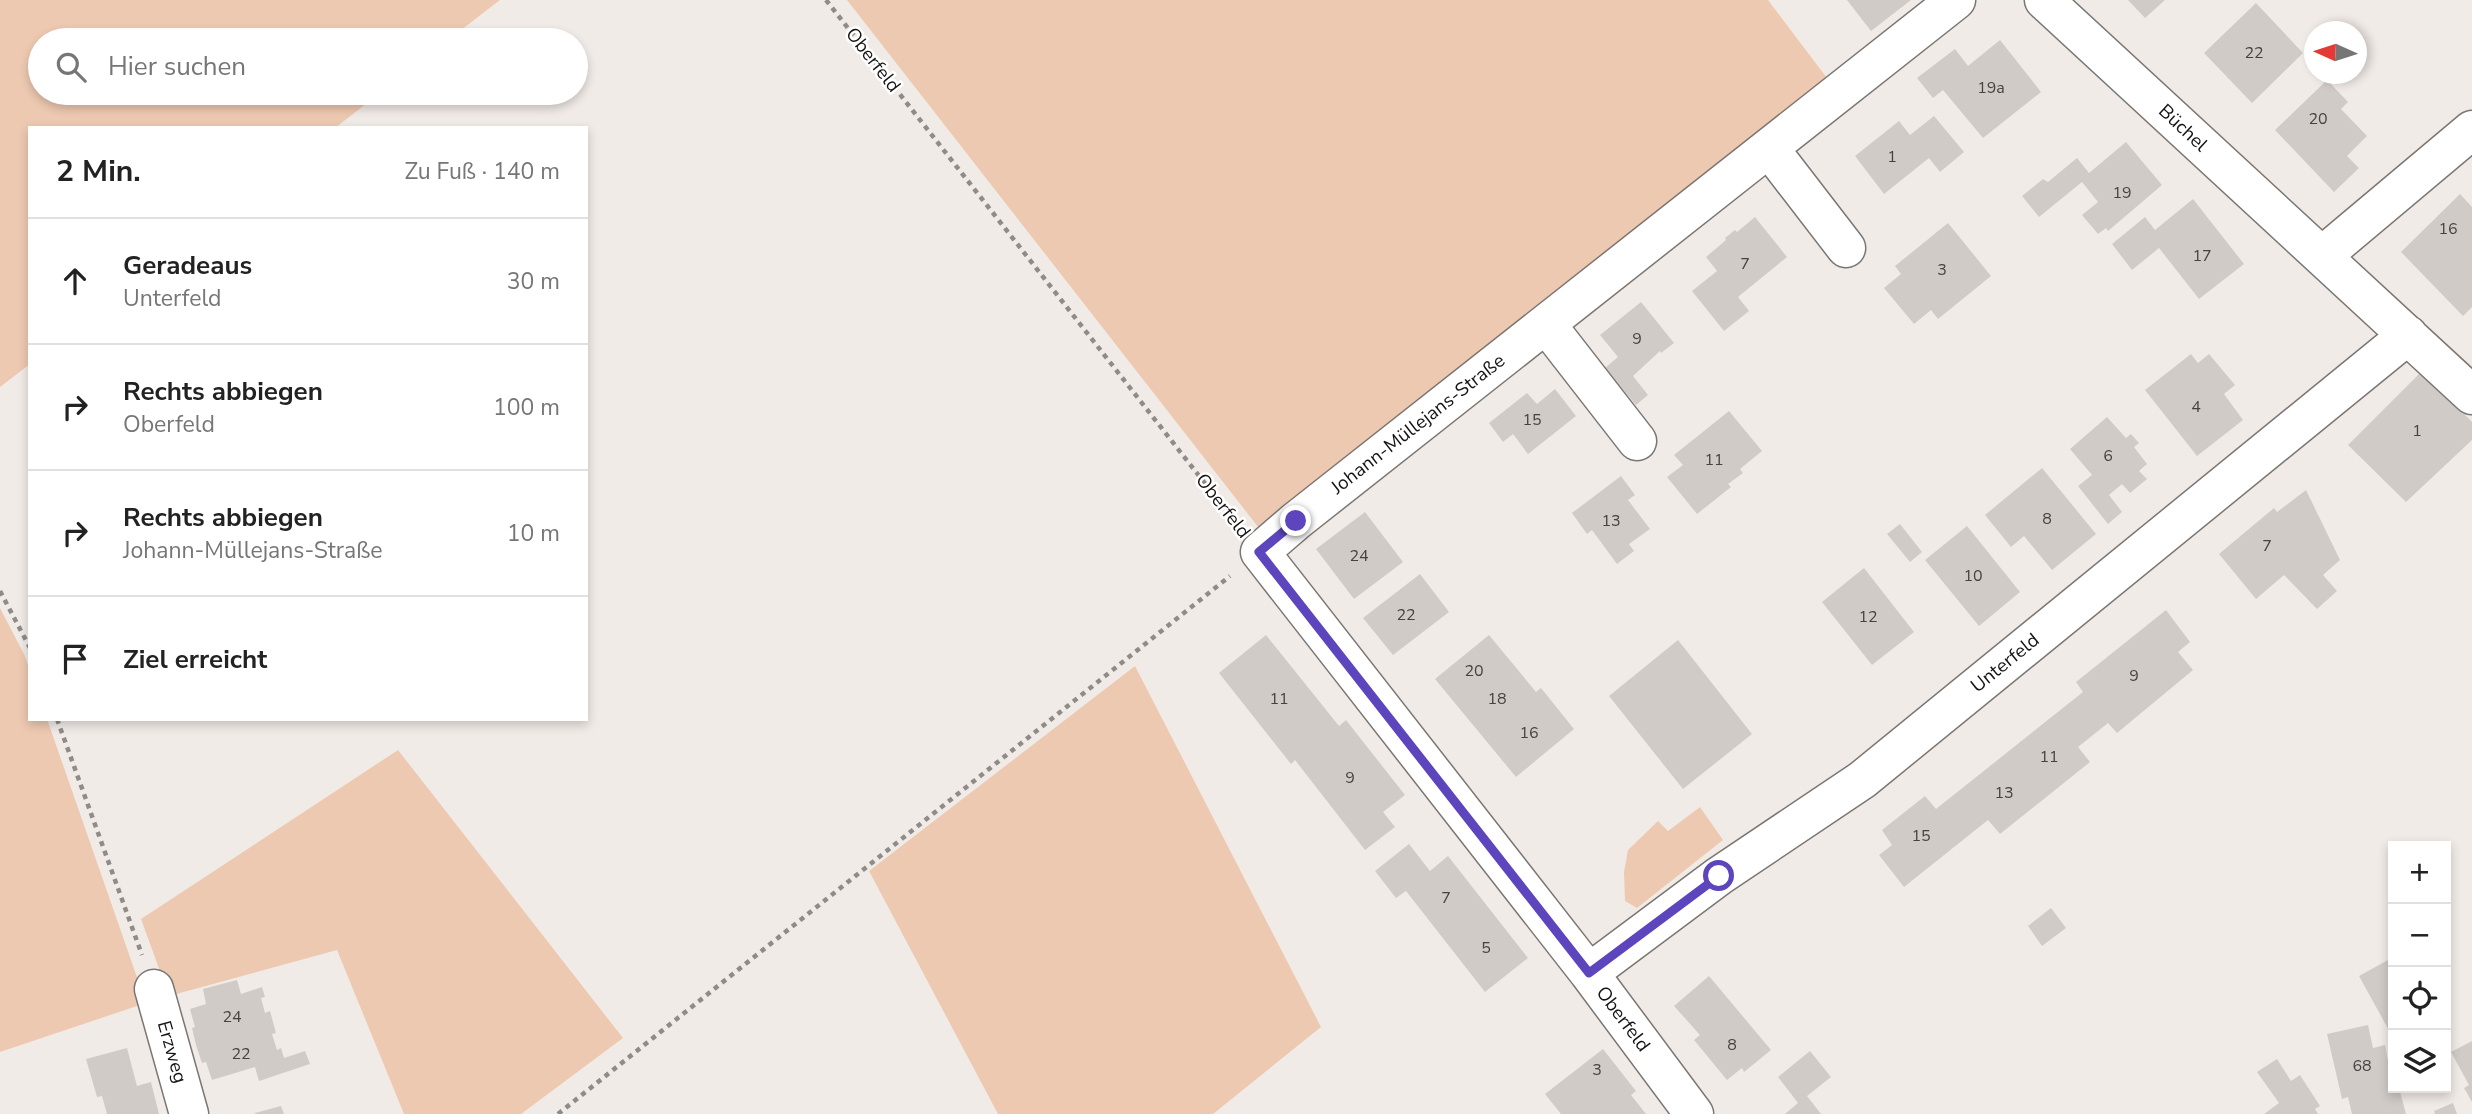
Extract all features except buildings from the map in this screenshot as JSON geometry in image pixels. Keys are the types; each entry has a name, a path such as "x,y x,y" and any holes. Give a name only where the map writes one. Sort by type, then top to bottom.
{"street":[{"name":"Johann-Müllejans-Straße","path":"1259,552 1956,0"},
{"name":"Büchel","path":"2044,0 2472,395"},
{"path":"2322,256 2472,130"},
{"path":"1769,148 1846,248"},
{"path":"1546,324 1637,441"},
{"name":"Unterfeld","path":"1589,973 1719,876 1862,780 2408,335"},
{"name":"Oberfeld","path":"1259,552 1589,973 1694,1114"},
{"name":"Erzweg","path":"154,989 189,1114"}],"path":[{"name":"Oberfeld","path":"826,0 1259,552"},
{"path":"558,1114 1259,552"},
{"path":"0,591 28,644"},
{"path":"58,721 154,989"}],"shaded area":[{"path":"0,0 500,0 464,28 28,28 28,105 365,105 338,126 28,126 28,366 0,387"},
{"path":"847,0 1768,0 1833,86 1262,532"},
{"path":"0,608 28,665 28,721 48,721 146,1003 0,1052"},
{"path":"1135,666 1321,1027 1213,1114 998,1114 869,871"},
{"path":"398,750 623,1038 521,1114 404,1114 337,950 169,996 141,919"},
{"path":"1700,807 1723,840 1637,908 1625,901 1624,872 1628,850 1658,821 1668,831"}],"route":[{"path":"1296,521 1259,552 1589,973 1719,876"}]}
